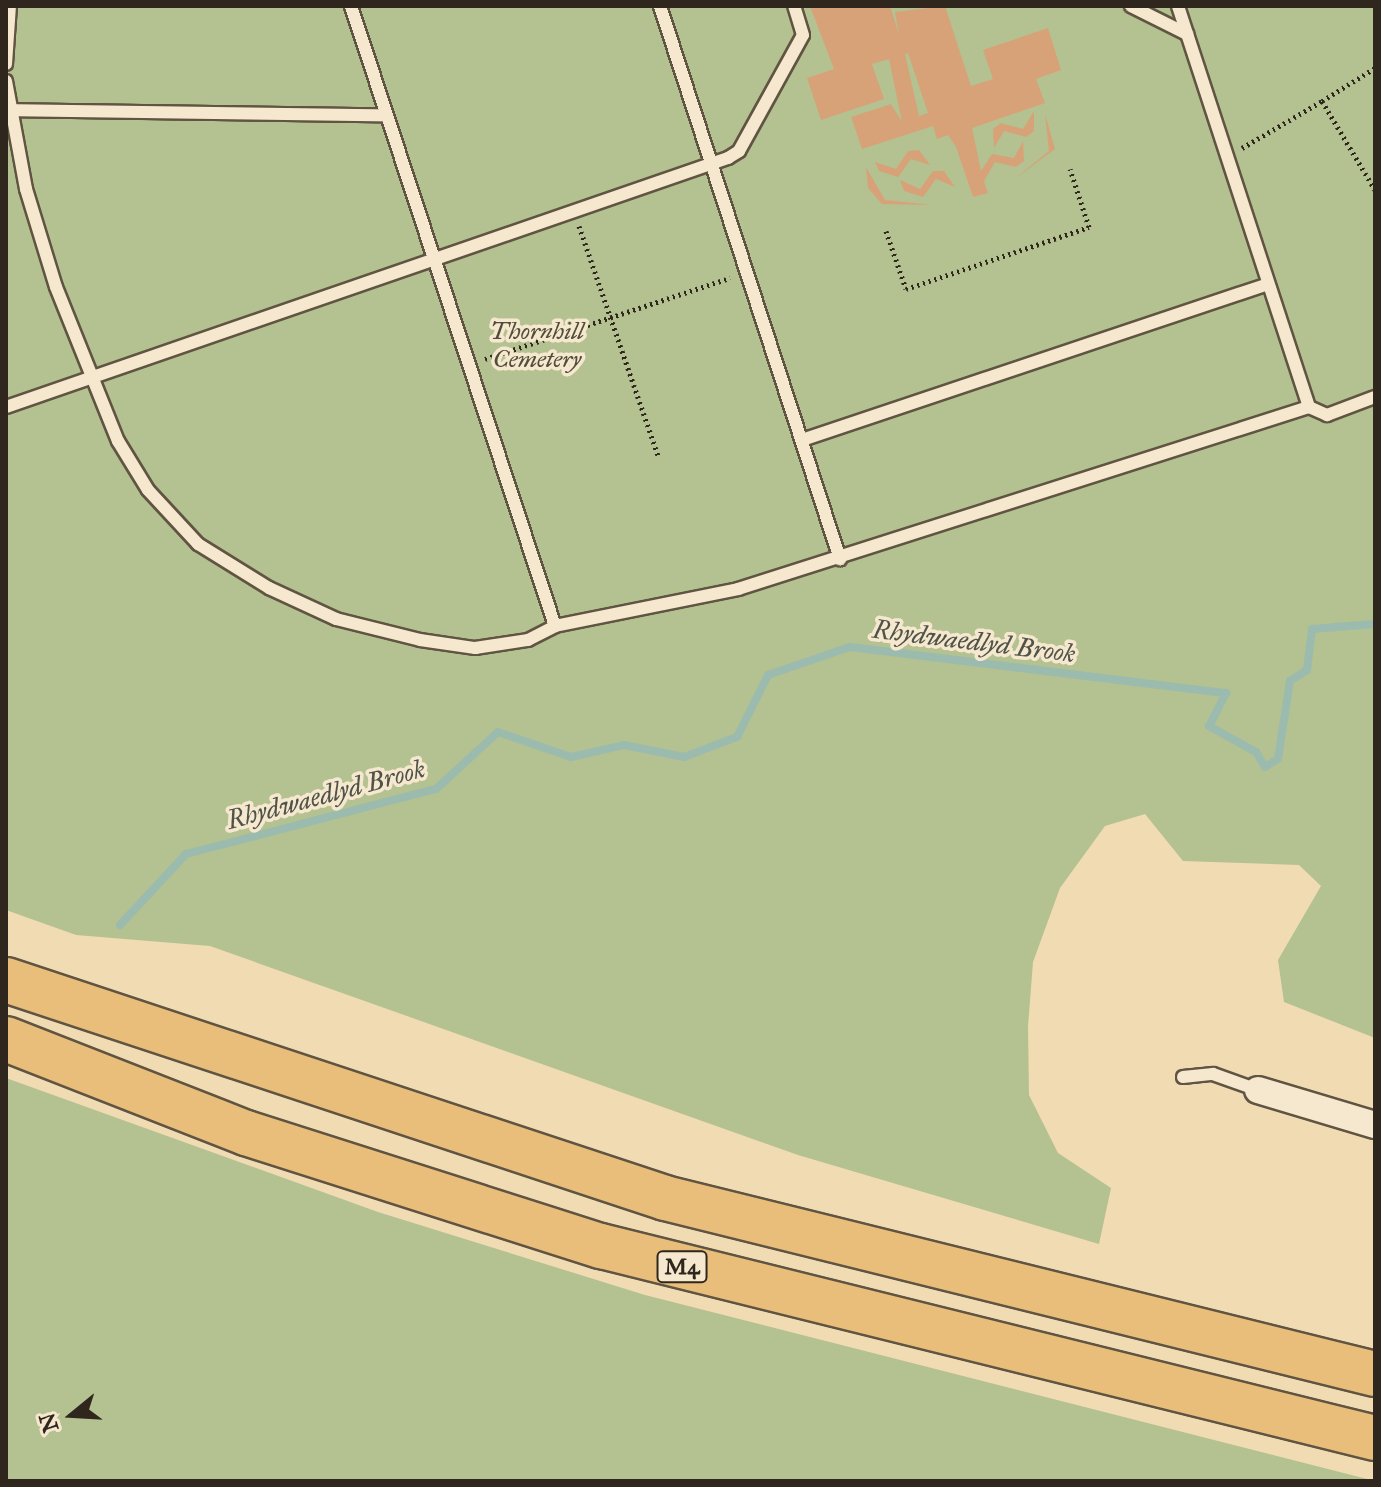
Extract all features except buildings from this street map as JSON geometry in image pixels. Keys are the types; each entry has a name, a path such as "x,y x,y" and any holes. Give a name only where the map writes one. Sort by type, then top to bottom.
{"highway":[{"path":"6,980 665,1198 1375,1374"},
{"name":"M4","path":"6,1039 246,1133 601,1246 1375,1438"}],"street":[{"path":"1258,1090 1375,1125"}],"lane":[{"path":"6,64 10,6"},
{"path":"351,6 555,626"},
{"path":"660,6 840,559"},
{"path":"6,407 92,380 435,258 710,165 739,151 803,35 794,6"},
{"path":"1131,6 1187,34"},
{"path":"1178,6 1223,159 1309,407"},
{"path":"6,81 26,189 92,380 148,490 198,544 269,588 336,619 475,648 528,640 555,626 663,608 840,559 1309,407 1327,415 1375,397"},
{"path":"9,110 386,115"},
{"path":"802,440 1266,285"},
{"path":"1183,1077 1213,1074 1258,1090"}],"path":[{"path":"1223,159 1375,68"},
{"path":"1322,101 1375,190"},
{"path":"886,231 906,289 1089,227 1070,169"},
{"path":"574,211 658,456"},
{"path":"469,365 746,272"}],"green space":[{"name":"Thornhill Cemetery","path":"6,6 1375,6 1375,1038 1284,1002 1278,960 1321,886 1299,865 1183,861 1145,814 1105,826 1060,888 1033,962 1028,1026 1029,1095 1058,1153 1111,1188 1099,1244 798,1155 210,946 76,935 6,910"},
{"path":"6,1078 378,1212 645,1295 1375,1481 6,1481"}],"waterway":[{"name":"Rhydwaedlyd Brook","path":"120,925 186,854 436,789 498,732 571,757 624,745 684,757 737,737 768,675 850,647 1226,693 1209,726 1256,752 1265,767 1278,759 1290,681 1307,670 1312,629 1375,624"}]}
